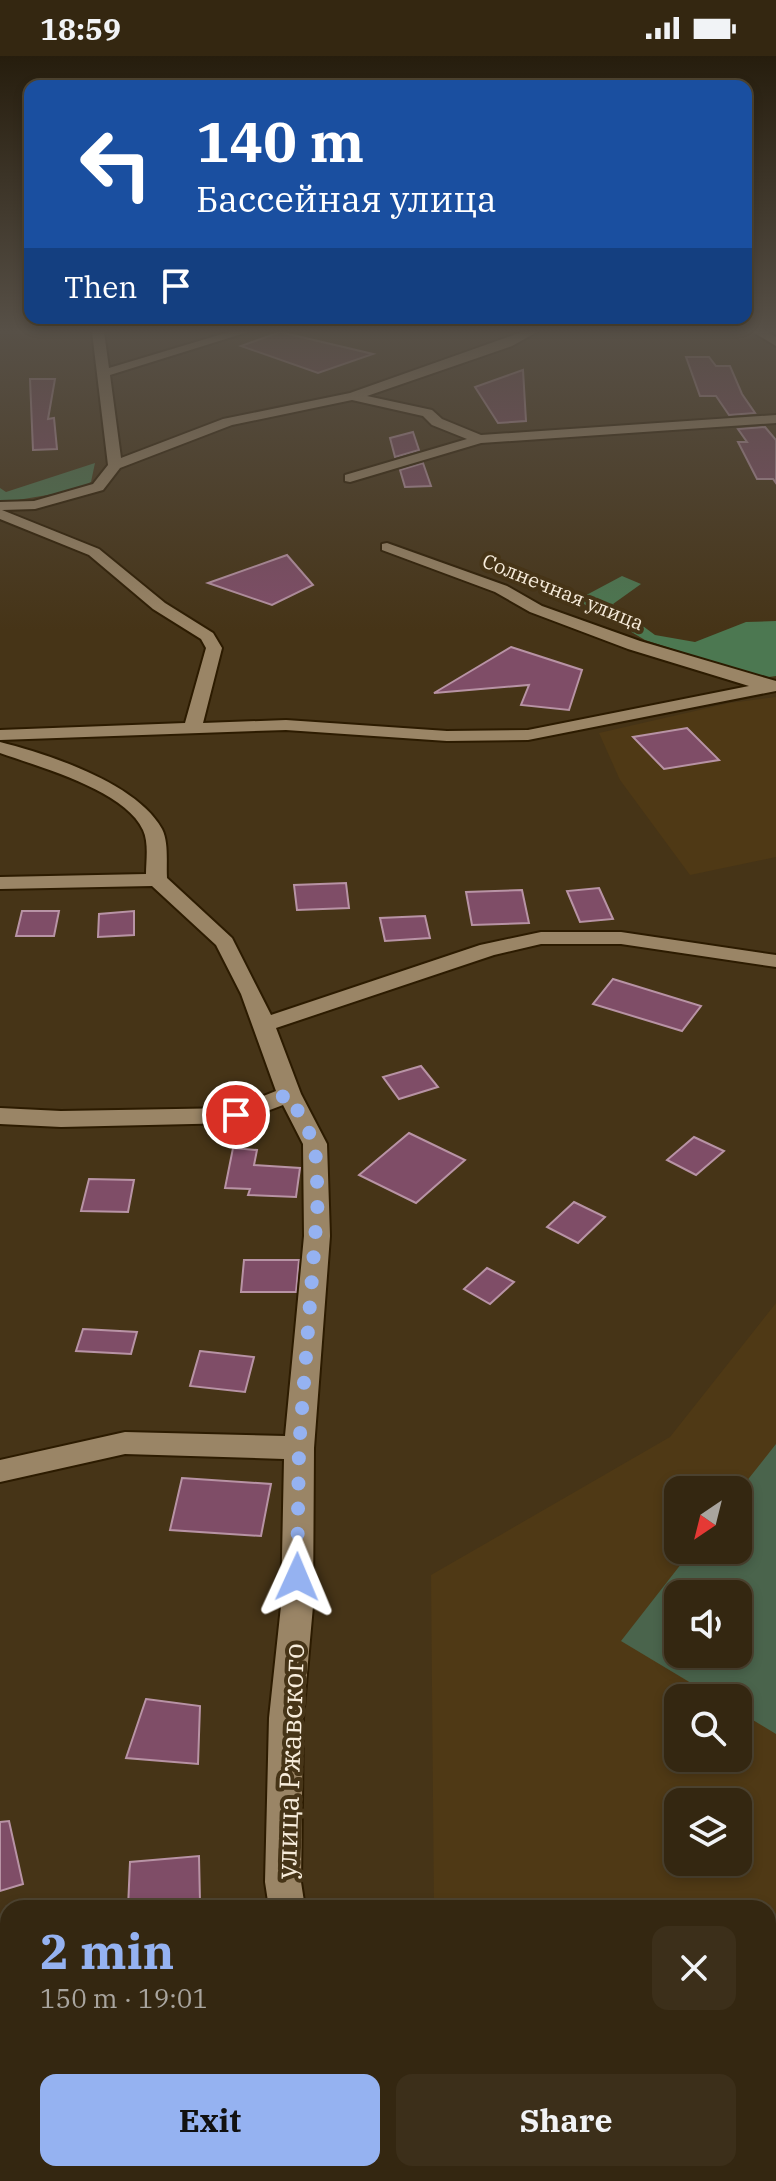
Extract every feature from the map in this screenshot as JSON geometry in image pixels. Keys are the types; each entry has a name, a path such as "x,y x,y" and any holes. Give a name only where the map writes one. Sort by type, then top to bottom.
{"street":[{"path":"110,431 115,465"},
{"path":"0,506 35,505 98,487 115,465 204,431"},
{"path":"462,431 480,439"},
{"path":"350,478 480,439 576,431"},
{"path":"0,514 94,552 159,606 207,636 214,648 193,725"},
{"name":"Солнечная улица","path":"387,547 501,589 536,609 634,645 773,687"},
{"path":"0,735 193,725 286,725 447,736 528,735 773,687"},
{"path":"0,747 91,782 139,812 154,831 157,880 0,883"},
{"name":"улица Ржавского","path":"157,880 225,942 265,1024 289,1094 315,1144 318,1199 299,1448 297,1606 286,1749 283,1882 286,1900"},
{"path":"265,1024 488,950 541,938 621,938 776,961"},
{"path":"0,1116 61,1119 236,1115 289,1094"},
{"path":"0,1471 125,1443 299,1448"}],"shaded area":[{"path":"776,697 776,857 690,875 620,780 599,733 730,703"},
{"path":"776,1303 776,1900 434,1900 431,1575 670,1437"}],"green space":[{"path":"95,463 91,482 77,490 0,503 0,488 6,492"},
{"path":"622,576 641,584 613,604 655,635 695,642 746,622 776,621 776,676 762,678 645,640 577,600"},
{"path":"776,1444 776,1734 752,1719 752,1684 693,1684 666,1668 752,1668 752,1580 669,1580 681,1564 752,1564 751,1476"},
{"path":"664,1586 664,1667 621,1641"}],"building":[{"path":"32,431 55,431 57,449 33,450"},
{"path":"740,431 769,431 776,440 776,483 773,479 757,479 738,442 747,442"},
{"path":"413,432 419,450 395,457 390,438"},
{"path":"423,463 431,486 405,487 400,470"},
{"path":"287,555 313,585 272,605 208,583"},
{"path":"511,647 582,670 569,710 521,705 529,685 434,693"},
{"path":"687,728 719,760 664,769 633,737"},
{"path":"346,883 349,908 297,910 294,885"},
{"path":"599,888 613,919 580,922 567,891"},
{"path":"522,890 529,923 472,925 466,892"},
{"path":"22,911 59,911 54,936 16,936"},
{"path":"134,911 134,935 98,937 99,914"},
{"path":"425,916 430,938 385,941 380,918"},
{"path":"613,979 701,1006 682,1031 593,1004"},
{"path":"421,1066 438,1087 399,1099 383,1077"},
{"path":"409,1133 465,1160 416,1203 359,1175"},
{"path":"694,1137 724,1151 696,1175 667,1160"},
{"path":"233,1148 257,1150 254,1165 300,1168 296,1197 248,1195 250,1189 225,1188"},
{"path":"89,1179 134,1180 128,1212 81,1211"},
{"path":"574,1202 605,1217 578,1243 547,1227"},
{"path":"244,1260 299,1260 296,1292 241,1292"},
{"path":"487,1268 514,1282 490,1304 464,1289"},
{"path":"83,1329 137,1332 131,1354 76,1351"},
{"path":"200,1351 254,1357 245,1392 190,1386"},
{"path":"182,1478 271,1484 261,1536 170,1530"},
{"path":"146,1699 200,1706 198,1764 126,1758"},
{"path":"9,1821 23,1884 0,1891 0,1822"},
{"path":"199,1856 200,1900 128,1900 130,1862"}],"route":[{"path":"236,1115 289,1094 315,1144 317,1236 299,1448 297,1577"}]}
